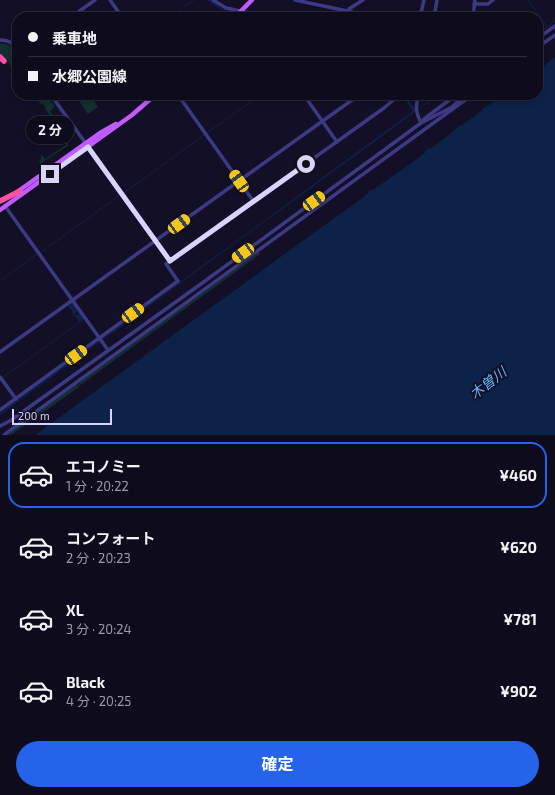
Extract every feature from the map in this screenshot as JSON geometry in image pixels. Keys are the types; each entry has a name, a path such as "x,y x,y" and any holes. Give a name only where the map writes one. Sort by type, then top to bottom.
{"highway":[{"path":"0,202 20,191"}],"main road":[{"path":"240,12 252,0"},
{"path":"20,191 132,115 149,100"},
{"path":"0,210 87,145"}],"street":[{"path":"78,12 95,0"},
{"path":"110,0 118,12"},
{"path":"213,0 234,12"},
{"path":"295,0 357,12"},
{"path":"349,10 363,0"},
{"path":"421,12 424,0"},
{"path":"435,12 437,0"},
{"path":"473,12 475,2 488,4 493,0"},
{"path":"543,34 555,26"},
{"path":"543,43 555,35"},
{"path":"0,40 10,41 12,43"},
{"path":"54,100 170,261"},
{"path":"182,100 254,202"},
{"path":"307,100 337,142"},
{"path":"0,352 352,100"},
{"path":"0,410 178,281 166,264 254,202 393,100"},
{"path":"417,100 416,110 421,123"},
{"path":"421,123 424,119 449,100"},
{"path":"0,426 10,421 421,123 453,108 460,100"},
{"path":"4,435 465,100"},
{"path":"5,206 108,350"},
{"path":"0,377 16,399"}],"green space":[{"path":"3,43 12,48 12,68 0,53 0,44"},
{"path":"37,100 49,100 51,103 52,102 55,106 50,111 59,119 59,125 62,123 64,125 58,130 52,147 53,140 50,136 55,132 53,120 47,112 45,106"},
{"path":"78,100 93,100 98,107 88,114"},
{"path":"61,132 69,145 40,164 39,162 42,155 45,159 66,145 60,136 59,133"},
{"path":"259,252 260,254 79,386 80,382"},
{"path":"77,384 79,387 11,435 7,435"}],"water":[{"path":"207,0 210,0 224,10 233,12 224,11"},
{"name":"木曽川","path":"555,57 555,435 35,435 369,193 368,192 372,189 373,190 425,153 425,151 429,148 430,149 460,125 461,126 483,110 482,109 496,100 543,100 543,68"},
{"path":"405,100 409,100 415,109 418,109 430,100 432,100 0,415 0,413 413,111"},
{"path":"72,302 84,318 79,322 68,306"}],"waterway":[{"path":"177,12 194,0"},
{"path":"528,0 536,12"},
{"path":"543,21 547,27"},
{"path":"543,29 555,21"},
{"path":"49,100 51,103 52,102"},
{"path":"207,133 253,100"},
{"path":"124,193 204,135"},
{"path":"40,253 120,195"},
{"path":"0,281 37,254"},
{"path":"2,378 83,320"}],"route":[{"path":"50,174 88,147 170,261 306,164"}]}
